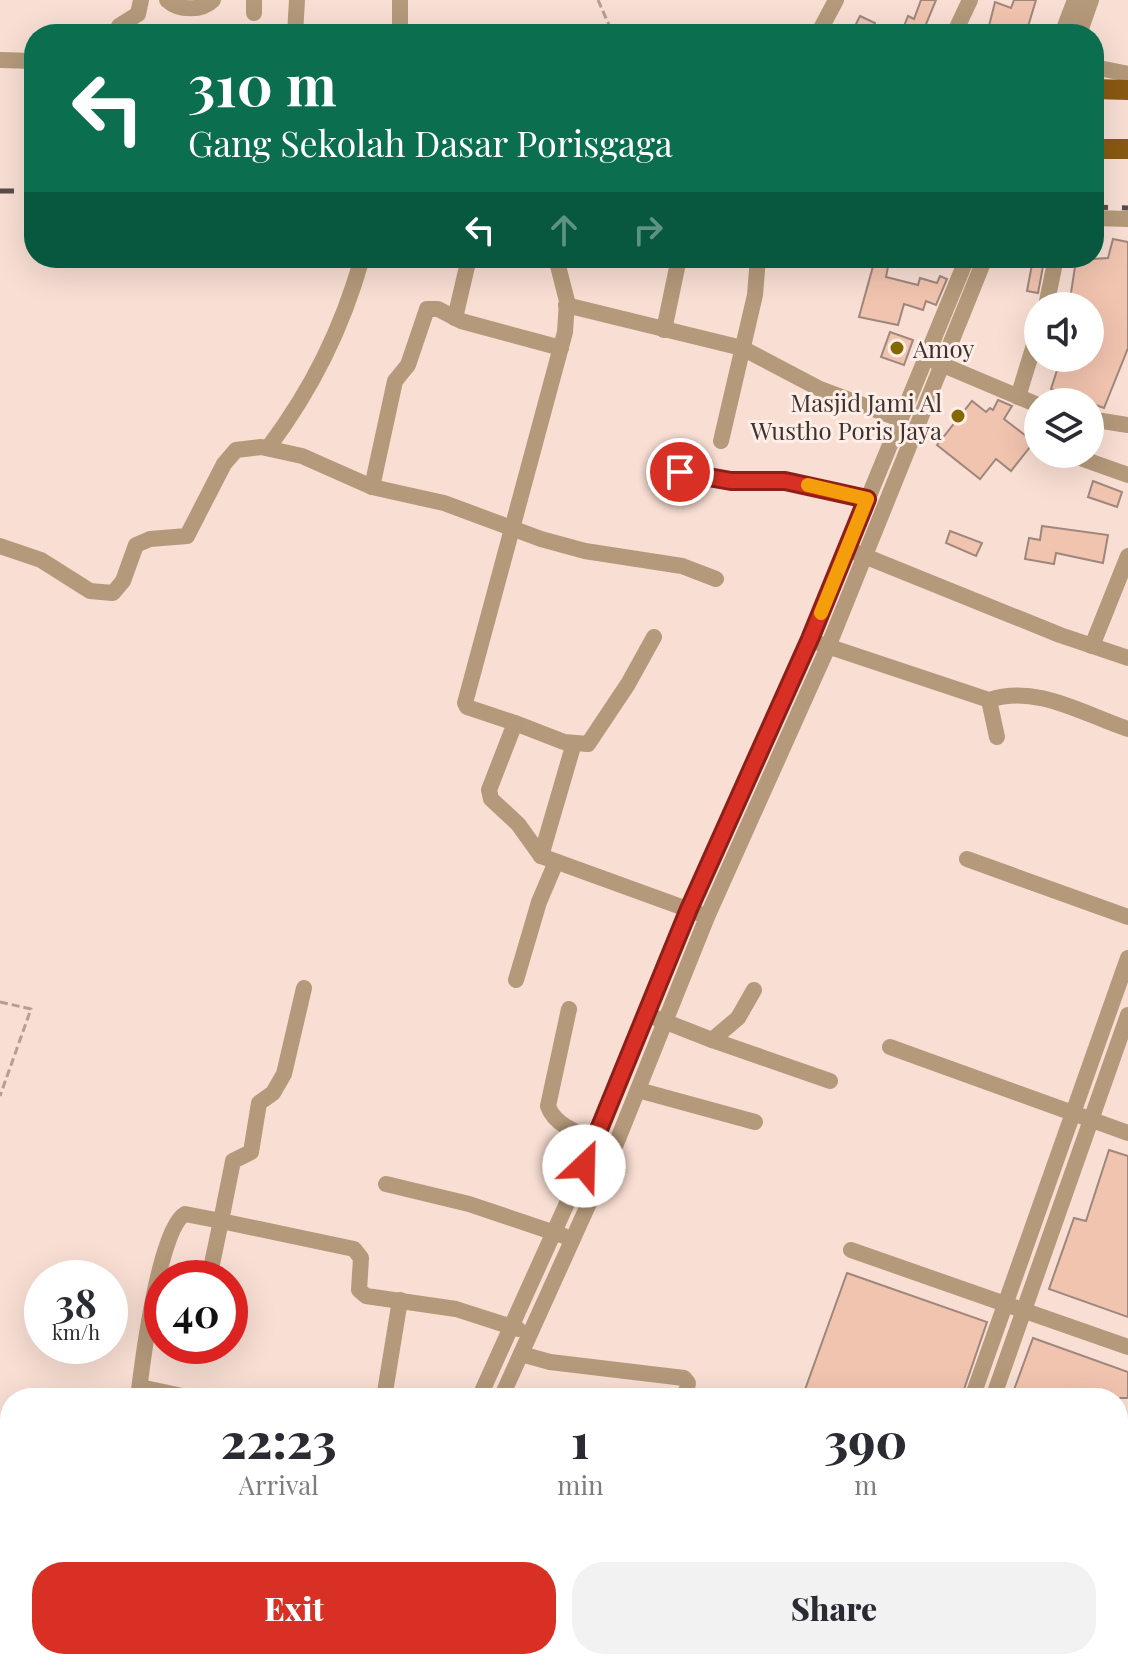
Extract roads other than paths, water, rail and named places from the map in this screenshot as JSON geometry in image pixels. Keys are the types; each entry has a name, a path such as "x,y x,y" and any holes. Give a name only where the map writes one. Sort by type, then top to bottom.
{"main road":[{"path":"1104,89 1128,90"},
{"path":"1104,149 1128,149"}],"street":[{"path":"122,24 138,14 141,0"},
{"path":"167,0 175,6 200,8 213,0"},
{"path":"296,24 297,0"},
{"path":"400,0 400,24"},
{"path":"827,24 836,0"},
{"path":"959,24 970,0"},
{"path":"1066,24 1075,0"},
{"path":"1083,24 1091,0"},
{"path":"0,60 24,61"},
{"path":"1104,69 1128,74"},
{"path":"1104,218 1128,219"},
{"path":"268,448 310,388 326,358 350,300 359,268"},
{"path":"455,318 467,268"},
{"path":"558,268 566,305 561,348 465,703 467,707 574,743 588,744 654,637"},
{"path":"664,330 677,268"},
{"path":"721,441 755,295 757,268"},
{"path":"483,1388 596,1139 689,909 810,639 963,268"},
{"path":"506,1388 614,1148 643,1092 707,917 828,647 875,560 981,268"},
{"path":"1049,292 1054,268"},
{"path":"566,305 742,348 820,389 900,419"},
{"path":"372,487 381,430 395,381 408,365 426,313 433,308 455,318 561,348"},
{"path":"926,357 1024,399"},
{"path":"1018,397 1026,372"},
{"path":"1104,421 1128,425"},
{"path":"0,546 41,560 90,591 113,593 123,581 136,545 150,539 187,536 224,464 236,450 268,448 302,456 372,487 444,503 585,551 682,566 716,579"},
{"path":"1104,466 1128,475"},
{"path":"680,472 731,481 785,481 867,499"},
{"path":"847,549 1128,658"},
{"path":"1092,646 1128,556"},
{"path":"810,639 989,700 1008,694 1028,695 1069,706 1128,729"},
{"path":"989,700 997,737"},
{"path":"515,723 489,790 491,799 549,859 707,917"},
{"path":"516,980 539,902 574,743"},
{"path":"967,859 1128,917"},
{"path":"976,1388 1128,958"},
{"path":"213,1260 233,1161 251,1152 259,1103 273,1093 284,1074 304,988"},
{"path":"706,1038 738,1018 754,990"},
{"path":"569,1009 548,1106 550,1114 560,1123 614,1148"},
{"path":"648,1014 706,1038 830,1081"},
{"path":"997,1388 1128,1015"},
{"path":"890,1047 1128,1133"},
{"path":"643,1092 755,1122"},
{"path":"386,1184 469,1204 573,1240"},
{"path":"140,1388 158,1277 177,1219 188,1214 354,1249 360,1254 362,1295 456,1309 531,1333"},
{"path":"851,1250 1128,1347"},
{"path":"386,1388 400,1300"},
{"path":"521,1354 550,1362 684,1378 687,1388"}],"railway":[{"path":"0,191 24,191"},
{"path":"1104,207 1128,208"}],"place":[{"name":"Amoy","path":"897,348"},
{"name":"Masjid Jami Al Wustho Poris Jaya","path":"958,416"}]}
